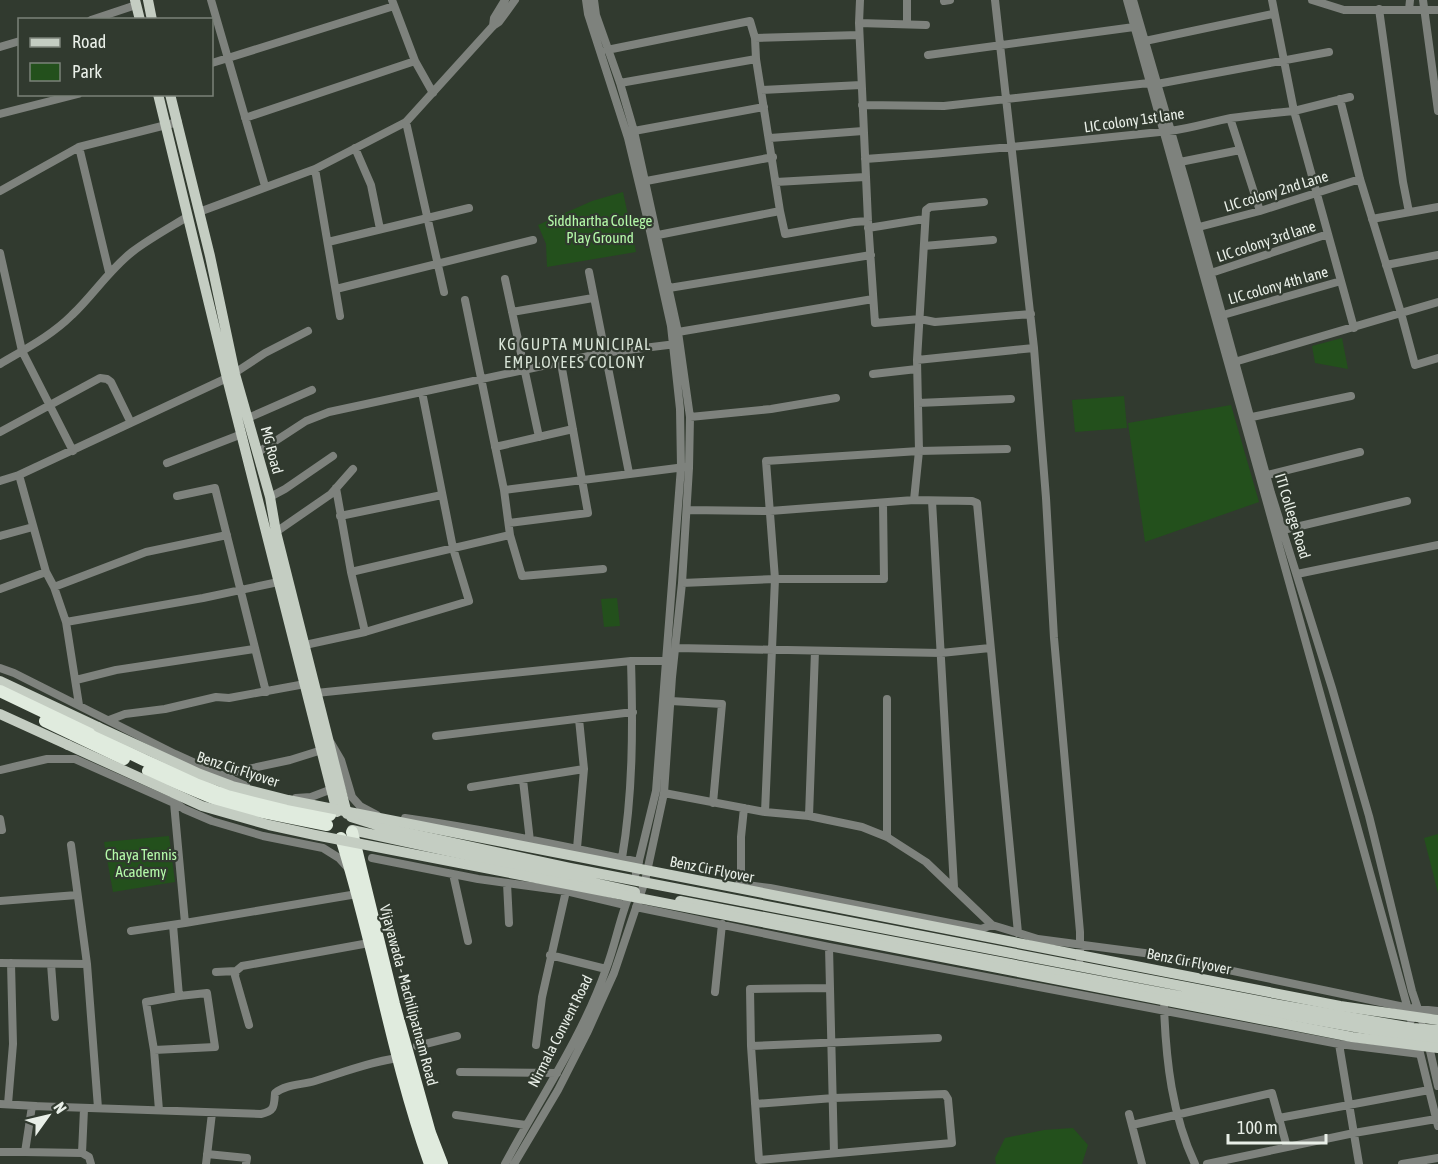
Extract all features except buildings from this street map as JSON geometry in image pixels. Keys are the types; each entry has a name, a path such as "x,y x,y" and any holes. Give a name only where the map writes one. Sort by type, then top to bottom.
{"highway":[{"path":"0,691 217,792 339,817"},
{"path":"0,699 167,780 220,801 277,816 339,817"},
{"path":"339,817 331,834 348,833"},
{"name":"Vijayawada - Machilipatnam Road","path":"339,817 354,826 348,833 392,994 430,1164"},
{"name":"Vijayawada - Machilipatnam Road","path":"357,872 357,894 398,1058 442,1164"}],"main road":[{"path":"148,0 152,18"},
{"path":"136,3 140,18"},
{"name":"MG Road","path":"159,96 172,124 199,212 242,434 305,645 329,740 339,817"},
{"name":"MG Road","path":"170,96 172,124 187,217 231,376 248,418 270,497 267,513 276,532 305,684 339,817"},
{"path":"187,217 199,212"},
{"name":"Benz Cir Flyover","path":"0,681 200,774 232,786 288,800 1340,1006 1438,1020"},
{"path":"0,714 202,806 269,825 1436,1053"},
{"path":"339,817 388,830 570,868 1079,965 1424,1035"},
{"path":"348,833 636,892 1163,993 1424,1035 1438,1030"}],"street":[{"path":"211,0 265,186"},
{"path":"493,26 494,18 505,0"},
{"path":"199,212 315,169 406,122 499,22 515,0"},
{"path":"586,0 588,14 658,235 678,332 680,409 687,510 682,583 675,648 669,661 671,701 664,793 648,866 636,892"},
{"path":"594,0 596,15 634,131 642,182 677,344 690,417 656,791 639,862 640,880"},
{"path":"860,0 859,35 863,131 875,322 920,319 935,322 1031,314"},
{"path":"906,23 907,0"},
{"path":"944,1 950,0"},
{"path":"996,0 1034,348 1054,638 1080,932 1079,965"},
{"name":"ITI College Road","path":"1133,0 1134,27 1153,83 1233,363 1413,1009 1424,1035"},
{"name":"ITI College Road","path":"1133,0 1145,41 1153,83"},
{"path":"1272,0 1294,111 1354,328"},
{"path":"1312,0 1344,9 1438,10"},
{"path":"1410,0 1410,10"},
{"path":"1423,0 1438,111"},
{"path":"102,18 136,3"},
{"path":"213,63 393,3 415,61 433,93"},
{"path":"1379,9 1409,212"},
{"path":"1145,41 1273,14"},
{"path":"607,50 750,21 755,38 756,59 785,234 924,219"},
{"path":"859,23 926,25"},
{"path":"928,55 1134,27"},
{"path":"755,38 859,35"},
{"path":"0,46 18,42"},
{"path":"862,105 944,106 1153,83 1283,62 1329,52"},
{"path":"620,83 756,59"},
{"path":"245,118 415,61"},
{"path":"761,90 861,85"},
{"path":"0,114 70,96"},
{"name":"LIC colony 1st lane","path":"865,159 977,152 1012,146 1087,141 1166,131 1230,118 1294,111 1350,97"},
{"path":"1340,99 1359,179 1415,365 1438,358"},
{"path":"634,131 764,107"},
{"path":"1230,118 1260,211"},
{"path":"406,122 444,292"},
{"path":"0,191 79,147 172,124"},
{"path":"770,138 863,131"},
{"name":"ITI College Road","path":"1166,131 1180,162 1212,273 1233,363 1252,417 1283,530 1369,816 1413,1009"},
{"path":"79,147 109,272"},
{"path":"355,148 371,185 380,229"},
{"path":"1180,162 1240,150"},
{"path":"642,182 773,157"},
{"path":"315,169 340,316"},
{"path":"776,182 866,177"},
{"name":"LIC colony 2nd Lane","path":"1199,227 1317,194 1359,179"},
{"path":"914,501 919,451 917,365 924,219 927,208 984,202"},
{"path":"1372,219 1438,207"},
{"path":"328,242 470,208"},
{"path":"658,235 780,211"},
{"path":"0,364 46,337 71,317 109,272 133,251 187,217"},
{"name":"LIC colony 3rd lane","path":"1212,273 1328,234"},
{"path":"336,289 534,240"},
{"path":"924,246 993,240"},
{"path":"0,253 22,351 73,451"},
{"path":"669,288 871,255"},
{"path":"1386,266 1438,255"},
{"path":"589,272 628,473"},
{"path":"505,279 539,437"},
{"name":"LIC colony 4th lane","path":"1223,315 1341,281"},
{"path":"512,312 593,298"},
{"path":"678,332 873,299"},
{"path":"465,300 504,490 510,535 522,576 603,569"},
{"path":"1233,363 1438,302"},
{"path":"0,481 73,451 231,376 257,357 308,331"},
{"path":"257,453 306,421 329,412 603,353 677,344"},
{"path":"873,374 917,365 1034,348"},
{"path":"509,522 588,513 561,363"},
{"path":"0,432 93,381 107,379 111,382 131,423"},
{"path":"248,418 312,390"},
{"path":"305,645 365,632 469,601 453,548 422,392"},
{"path":"1252,417 1352,396"},
{"path":"690,417 771,409 836,398"},
{"path":"918,403 1011,399"},
{"path":"495,447 573,429"},
{"path":"167,463 242,434"},
{"path":"765,812 775,579 766,461 919,451 1007,449"},
{"path":"1267,475 1360,452"},
{"path":"270,497 333,456"},
{"path":"504,490 685,467"},
{"path":"276,532 336,488 353,469"},
{"path":"19,475 46,572 54,587 66,622 79,705"},
{"path":"177,496 215,488 266,692"},
{"path":"336,488 351,572 365,632"},
{"path":"340,516 442,495"},
{"path":"687,510 770,511 914,501 972,501 977,503 1018,933"},
{"path":"932,501 954,887"},
{"path":"1283,530 1407,501"},
{"path":"682,583 775,579 884,579 883,503"},
{"path":"0,536 33,527"},
{"path":"54,587 146,552 227,535"},
{"path":"351,572 510,535"},
{"path":"1297,574 1438,546"},
{"path":"0,589 46,572"},
{"path":"66,622 284,580"},
{"path":"675,648 940,653 990,648"},
{"path":"76,680 116,670 254,649"},
{"path":"809,816 815,651"},
{"path":"316,693 631,661 669,661"},
{"path":"622,858 626,833 633,712 631,661"},
{"path":"0,668 227,778 261,792 290,798 311,797 332,789"},
{"path":"109,720 125,714 165,709 216,697 229,698 305,684"},
{"path":"887,699 887,837"},
{"path":"671,701 722,704 713,803"},
{"path":"436,736 633,712"},
{"path":"577,848 585,769 579,719"},
{"path":"329,740 341,760 352,797 360,806 378,815 457,825 639,862"},
{"path":"227,778 234,772 290,760 322,750"},
{"path":"0,770 47,759 75,759 212,821 331,852 357,872 395,841"},
{"path":"471,787 585,769"},
{"path":"167,780 169,794 174,803 185,923"},
{"path":"523,780 530,841"},
{"path":"664,793 765,812 809,816 861,827 887,837 926,862 992,925 1038,939 1152,954 1413,1009 1438,1011"},
{"path":"741,884 741,837 744,808"},
{"path":"378,815 388,830"},
{"path":"277,816 291,842"},
{"path":"0,819 2,830 0,830"},
{"path":"71,845 87,964 98,1108"},
{"path":"372,858 453,874 566,891 625,905"},
{"path":"648,866 981,929 992,925"},
{"path":"453,874 468,941"},
{"path":"507,883 509,923"},
{"path":"536,1045 542,996 566,891"},
{"name":"Nirmala Convent Road","path":"505,1164 584,1020 606,969 625,905 636,892"},
{"name":"Nirmala Convent Road","path":"514,1164 558,1090 614,973 636,907 636,892"},
{"path":"131,931 357,894"},
{"path":"0,901 77,895"},
{"path":"636,907 829,947 1339,1044 1420,1054"},
{"path":"715,992 722,924"},
{"path":"173,925 179,996"},
{"path":"216,972 236,971 249,964 369,944"},
{"path":"829,947 834,1153"},
{"path":"550,955 606,969"},
{"path":"0,963 87,964"},
{"path":"11,963 13,1044 4,1104 84,1109 261,1114 271,1112 274,1108 274,1093 281,1088 314,1081 373,1061 398,1058"},
{"path":"51,964 56,1017"},
{"path":"236,971 235,976 249,1025"},
{"path":"755,1104 834,1098 945,1094 948,1099 952,1143 759,1160 755,1104 751,1046 750,989 830,988"},
{"path":"154,1050 215,1047 207,993 146,1002 154,1050 159,1110"},
{"path":"1163,993 1165,1039 1176,1115 1195,1164"},
{"path":"1207,1164 1354,1133 1437,1123 1434,1088 1436,1053 1424,1035"},
{"path":"1424,1035 1420,1054 1434,1088"},
{"path":"417,1046 457,1036"},
{"path":"751,1046 939,1038"},
{"path":"1339,1044 1359,1164"},
{"path":"460,1072 556,1073"},
{"path":"1279,1118 1434,1088"},
{"path":"1132,1125 1272,1093 1287,1147"},
{"path":"25,1152 32,1106 36,1106"},
{"path":"82,1153 84,1109"},
{"path":"212,1113 206,1159 247,1158 246,1164"},
{"path":"1129,1114 1142,1164"},
{"path":"456,1115 526,1125"},
{"path":"0,1152 82,1153 89,1157 91,1164"},
{"path":"1402,1164 1438,1158"}],"green space":[{"name":"Siddhartha College Play Ground","path":"623,192 636,252 547,267 546,244 538,225 592,201"},
{"path":"1342,338 1348,369 1315,363 1312,346"},
{"path":"1124,396 1127,428 1075,432 1072,400"},
{"path":"1231,405 1259,502 1145,542 1128,423"},
{"path":"617,598 620,626 604,627 601,599"},
{"path":"1438,834 1438,893 1424,838"},
{"name":"Chaya Tennis Academy","path":"169,836 175,882 113,892 104,842"},
{"path":"1073,1128 1088,1145 1082,1164 996,1164 995,1158 1005,1138 1044,1130"}],"district":[{"name":"KG GUPTA MUNICIPAL EMPLOYEES COLONY","path":"575,353"}]}
